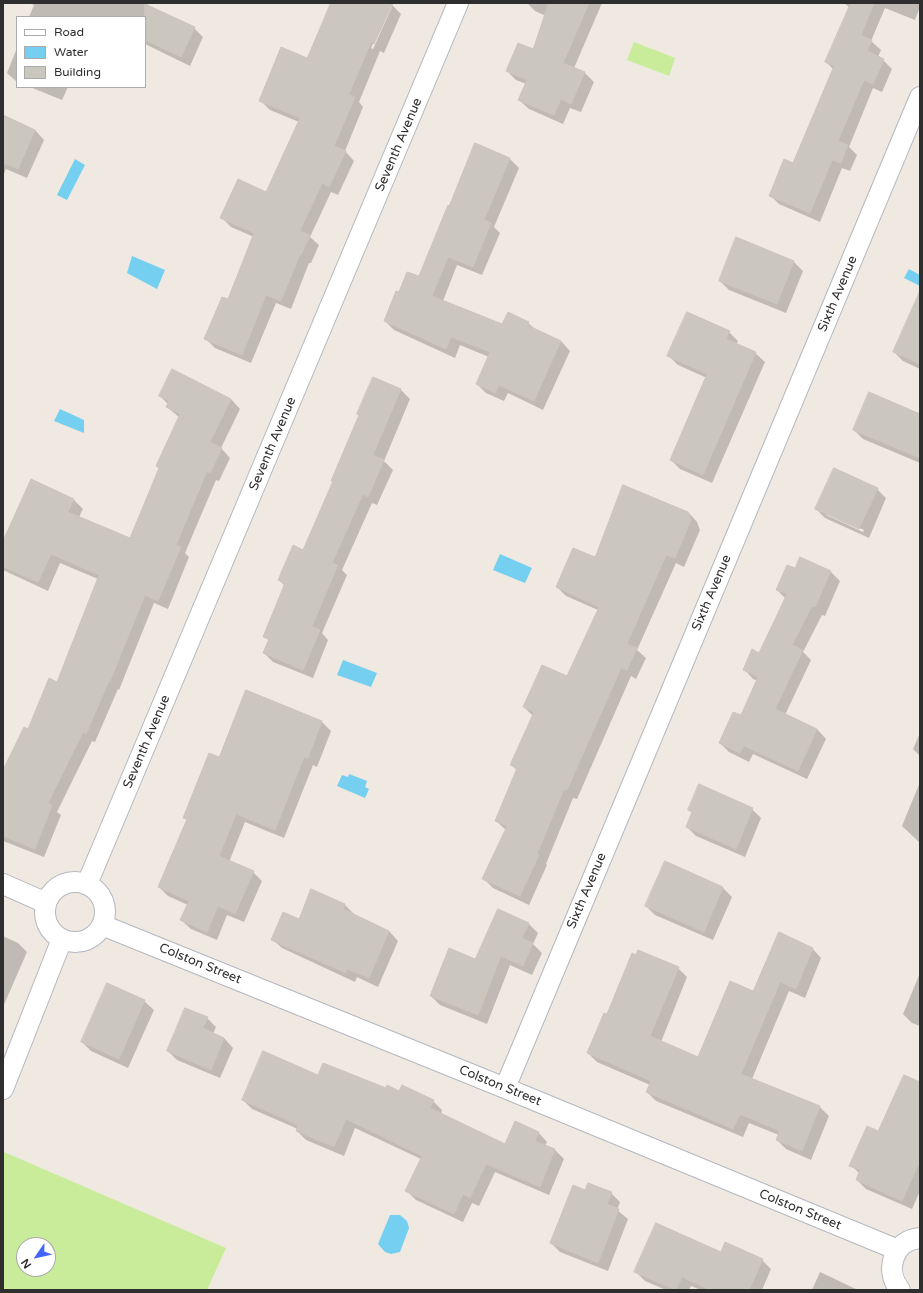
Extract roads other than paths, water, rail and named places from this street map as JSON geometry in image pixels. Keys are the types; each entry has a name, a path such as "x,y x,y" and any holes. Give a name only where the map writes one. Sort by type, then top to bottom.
{"street":[{"name":"Seventh Avenue","path":"87,884 458,3"},
{"name":"Sixth Avenue","path":"505,1088 920,97"},
{"path":"77,882 87,884 95,889 105,906 105,915 102,925 90,938 72,942 62,939 50,928 45,912 46,904 51,894 57,887 66,883 77,882"},
{"path":"3,884 46,904"},
{"name":"Colston Street","path":"102,925 505,1088 898,1250"},
{"path":"3,1089 62,939"},
{"path":"900,1290 895,1284 892,1273 892,1262 898,1250 906,1243 916,1238 920,1238"}],"water":[{"path":"75,159 85,165 67,200 57,195"},
{"path":"132,256 165,270 157,289 127,273"},
{"path":"909,269 920,275 920,286 904,278"},
{"path":"60,409 84,420 84,433 54,421"},
{"path":"500,554 532,568 525,583 493,570"},
{"path":"343,660 377,673 371,687 337,675"},
{"path":"349,774 367,781 365,787 369,789 365,798 337,786 342,775 348,777"},
{"path":"390,1215 400,1215 407,1221 409,1228 400,1252 391,1254 385,1252 378,1244"}]}
